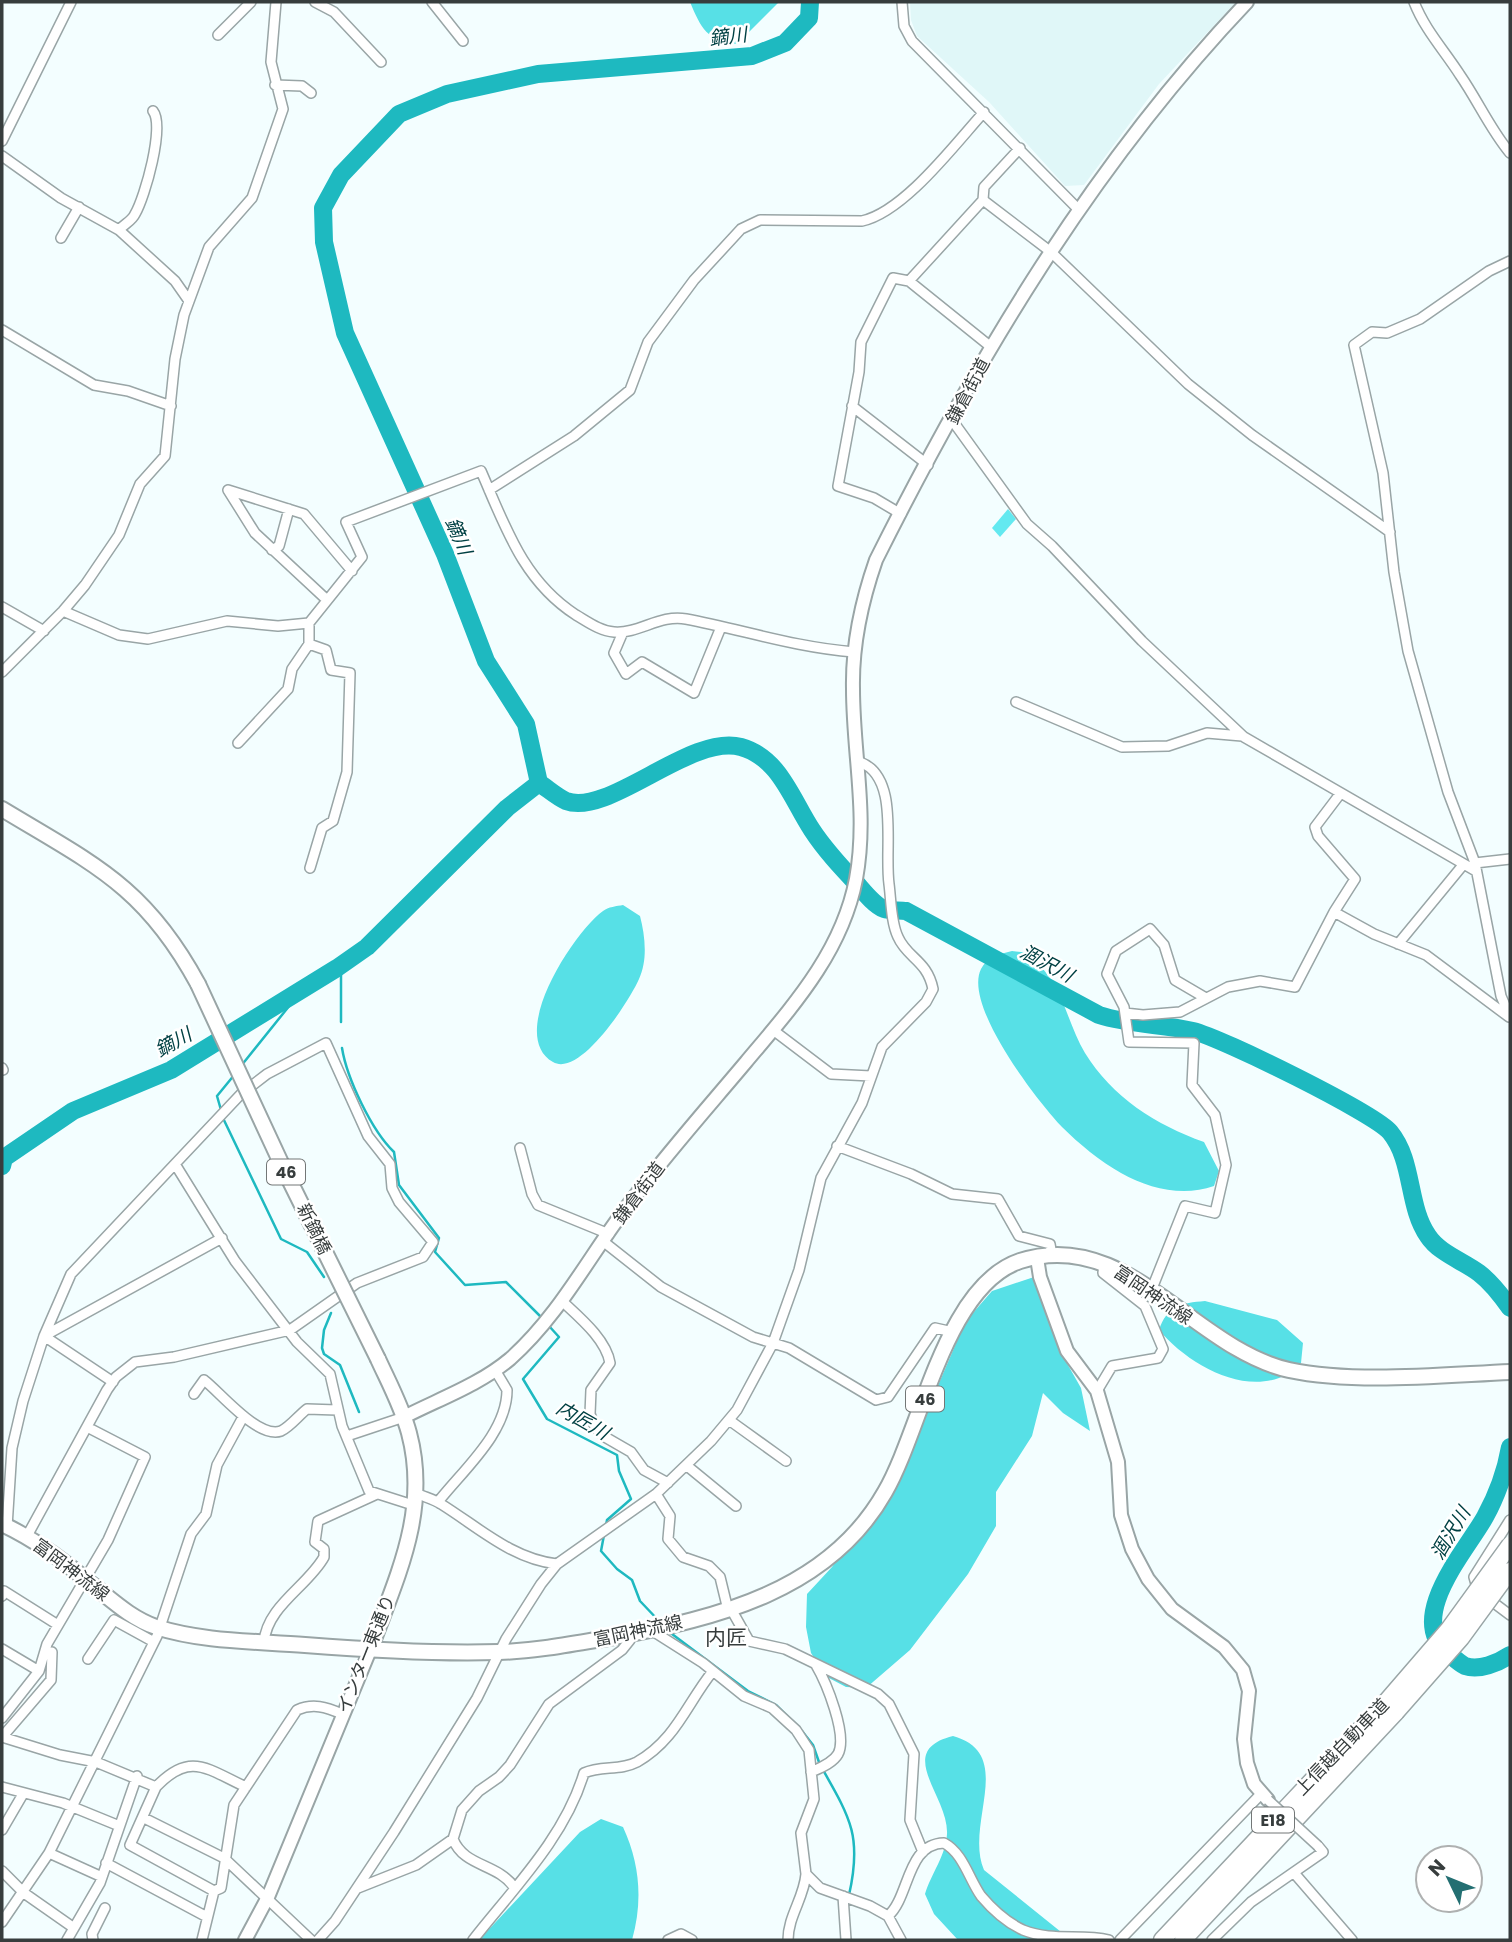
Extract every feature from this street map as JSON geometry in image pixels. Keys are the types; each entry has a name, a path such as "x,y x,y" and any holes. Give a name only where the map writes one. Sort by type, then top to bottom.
{"highway":[{"name":"上信越自動車道","path":"1183,1940 1391,1707 1510,1545"},
{"name":"上信越自動車道","path":"1162,1940 1461,1638 1510,1571"}],"main road":[{"name":"新鏑橋","path":"2,809 117,880 162,925 198,984 281,1163 378,1359"},
{"name":"富岡神流線","path":"5,1526 27,1536 157,1635 370,1650 501,1652 650,1630 730,1609 788,1587 811,1571 840,1549 886,1492 953,1332 977,1290 990,1277 1023,1260 1052,1255 1084,1257 1104,1263 1244,1354 1292,1370 1412,1376 1510,1372"},
{"name":"インター東通り","path":"370,1650 405,1553 416,1500 413,1451 404,1418 378,1359"}],"street":[{"path":"2,141 71,2"},
{"path":"218,35 251,2"},
{"path":"2,671 63,611 119,535 140,484 166,456 174,359 189,301 209,247 252,198 283,109 271,62 276,2"},
{"path":"432,2 463,41"},
{"path":"902,2 904,26 912,41 1079,209"},
{"name":"鎌倉街道","path":"404,1418 495,1370 512,1357 562,1301 633,1198 773,1030 824,963 841,931 861,845 860,762 853,692 854,652 864,595 876,560 991,347 1079,209 1176,79 1247,2"},
{"path":"1414,2 1423,24 1510,153"},
{"path":"319,3 354,30 381,62"},
{"path":"275,85 302,86 311,93"},
{"path":"120,230 135,215 152,161 159,124 153,111"},
{"path":"489,490 574,436 620,401 630,390 648,342 694,280 741,229 760,220 875,218 916,184 984,112"},
{"path":"909,281 983,200 984,187 1020,148"},
{"path":"2,156 79,207 120,230 175,281 189,301"},
{"path":"983,200 1051,252 1188,384 1252,435 1390,532"},
{"path":"61,237 79,207"},
{"path":"1510,261 1489,271 1420,320 1387,333 1372,332 1354,345 1383,473 1408,651 1448,792 1476,867 1501,996 1510,1018"},
{"path":"901,513 874,498 838,486 861,342 879,301 893,278 909,281 991,347"},
{"path":"2,330 94,385 128,391 171,406"},
{"path":"852,406 928,465"},
{"path":"952,420 1027,524 1142,641 1244,737 1463,865 1476,867 1510,859"},
{"path":"239,743 288,688 292,669 309,644 309,623 352,571 362,552 346,522 481,471 520,560 540,585 593,626 623,632 666,618 684,618 774,641 854,652"},
{"path":"327,600 255,533 228,490 304,514 352,571"},
{"path":"272,550 279,546 289,509"},
{"path":"2,607 44,631"},
{"path":"63,611 118,635 148,639 227,621 278,626 309,623"},
{"path":"623,632 614,653 626,674 642,662 694,693 721,627"},
{"path":"309,644 326,650 331,670 349,673 347,772 333,821 322,828 310,869"},
{"path":"1016,702 1122,747 1141,749 1168,746 1207,733 1244,737"},
{"path":"318,1940 358,1888 477,1698 541,1584 557,1564 656,1494 729,1420 757,1380 774,1343 799,1270 813,1203 837,1146 862,1103 882,1047 926,1002 933,989 930,973 898,937 889,881 885,785 872,766 860,762"},
{"path":"1125,1013 1143,1016 1180,1012 1204,997 1228,987 1260,981 1295,987 1334,912 1355,879 1318,836 1315,827 1340,794"},
{"path":"1398,944 1463,865"},
{"path":"1334,912 1435,961 1510,1018"},
{"path":"1150,1291 1185,1206 1215,1213 1226,1165 1214,1115 1192,1085 1194,1043 1129,1042 1125,1013 1107,974 1116,951 1150,929 1164,945 1175,980 1204,997"},
{"path":"773,1030 831,1074 871,1076"},
{"path":"5,1526 12,1448 44,1336 71,1274 241,1094 267,1074 326,1043 368,1136 390,1164 392,1188 399,1202 433,1242 423,1257 357,1283 290,1330 174,1357 135,1362 113,1382 27,1536"},
{"path":"837,1146 911,1174 952,1194 998,1199 1019,1237 1050,1244 1052,1255"},
{"path":"520,1148 532,1194 538,1205 606,1238 661,1287 753,1337 789,1348 876,1400 888,1397 935,1328 953,1332"},
{"path":"175,1164 235,1261 297,1342 330,1374 337,1410 363,1482 369,1491 438,1502 505,1547 542,1562 557,1564"},
{"path":"44,1336 222,1238"},
{"path":"1037,1258 1040,1277 1067,1351 1097,1391 1118,1462 1121,1515 1132,1549 1149,1579 1172,1609 1224,1647 1248,1682 1244,1739 1247,1763 1254,1784 1323,1852 1251,1902 1222,1927 1212,1940"},
{"path":"1097,1391 1112,1366 1158,1358 1163,1349 1145,1306 1103,1273 1104,1263"},
{"path":"562,1301 583,1320 608,1353 610,1363 591,1390 589,1400 595,1427 605,1437 631,1452 644,1470 668,1482"},
{"path":"44,1336 113,1382"},
{"path":"438,1502 491,1435 504,1413 507,1390 495,1370"},
{"path":"194,1394 204,1380 223,1394 243,1418 267,1431 281,1431 307,1409 337,1410"},
{"path":"2,1922 49,1853 96,1762 116,1713 157,1635 191,1534 206,1514 217,1465 243,1418"},
{"path":"347,1436 404,1418"},
{"path":"729,1420 786,1461"},
{"path":"2,1718 39,1671 47,1644 120,1517 145,1457 87,1427"},
{"path":"686,1465 736,1506"},
{"path":"264,1642 265,1632 279,1610 324,1557 324,1549 315,1542 318,1521 377,1494"},
{"path":"656,1494 670,1516 668,1539 683,1557 709,1566 720,1577 730,1609 749,1641 785,1649 878,1694 889,1704 914,1754 910,1819 923,1852"},
{"path":"1510,1520 1474,1577 1478,1591 1510,1615"},
{"path":"2,1596 4,1591 58,1625"},
{"path":"88,1659 114,1619 157,1635"},
{"path":"650,1630 713,1671 744,1696 772,1709 796,1730 809,1750 814,1799 801,1833 806,1874 804,1892 791,1919 788,1940"},
{"path":"358,1888 416,1865 453,1839 462,1810 479,1791 499,1777 510,1765 549,1704 622,1650 630,1640 629,1634"},
{"path":"2,1649 39,1671"},
{"name":"インター東通り","path":"245,1940 268,1897 370,1650"},
{"path":"52,1652 51,1680 2,1736 60,1755 96,1762 137,1776 156,1787"},
{"path":"811,1772 838,1754 840,1742 838,1724 816,1665"},
{"path":"473,1940 560,1826 576,1798 584,1773 592,1769 619,1768 637,1762 670,1737 688,1711 690,1699 713,1671"},
{"path":"202,1940 214,1891 220,1888 234,1805 297,1710 307,1706 326,1707 342,1714"},
{"path":"214,1891 130,1845 156,1787 172,1771 200,1765 246,1787"},
{"path":"66,1940 102,1877 117,1825 137,1776"},
{"path":"2,1787 72,1807 117,1825"},
{"path":"2,1830 23,1794"},
{"path":"1120,1940 1265,1797"},
{"path":"144,1818 224,1858 311,1940"},
{"path":"453,1839 462,1855 500,1872 514,1887"},
{"path":"888,1916 897,1909 913,1864 923,1852 940,1843 951,1848 982,1896 1003,1918 1020,1929 1040,1937 1109,1940"},
{"path":"49,1853 102,1877"},
{"path":"106,1863 207,1917"},
{"path":"2,1871 24,1893 93,1937 105,1908"},
{"path":"806,1874 820,1888 888,1916 901,1940"},
{"path":"1295,1874 1352,1940"},
{"path":"843,1896 846,1940"},
{"path":"1222,1927 1225,1940"},
{"path":"668,1940 681,1934 692,1940"}],"shaded area":[{"path":"690,2 779,2 737,44 719,40 706,32"},
{"path":"910,2 1236,2 1159,84 1084,185 1065,186 989,102 917,36 911,20"},
{"path":"1008,509 1016,519 1000,537 992,528"},
{"path":"623,905 640,916 642,923 645,956 639,979 615,1019 590,1048 577,1059 564,1064 553,1062 540,1049 537,1030 541,1008 550,984 562,961 591,922 605,910"},
{"path":"1012,951 1031,953 1048,975 1085,1053 1108,1083 1152,1118 1204,1142 1219,1171 1214,1186 1190,1191 1167,1190 1132,1179 1090,1152 1051,1114 1005,1052 992,1028 978,985 981,969 990,959"},
{"path":"1034,1277 1060,1351 1081,1388 1090,1431 1063,1413 1043,1393 1032,1436 996,1492 996,1526 968,1574 910,1650 866,1688 846,1687 827,1677 811,1653 806,1627 807,1594 832,1567 904,1465 960,1334 972,1314 992,1291"},
{"path":"1205,1301 1277,1320 1303,1343 1301,1363 1282,1377 1263,1382 1229,1378 1197,1363 1159,1330 1166,1316 1176,1307"},
{"path":"953,1736 972,1745 982,1758 986,1774 980,1832 984,1870 1071,1940 958,1940 934,1914 925,1894 944,1849 947,1834 945,1819 925,1764 927,1752 936,1743"},
{"path":"601,1819 623,1827 633,1855 638,1883 638,1911 632,1940 479,1940 580,1832"}],"waterway":[{"name":"鏑川","path":"539,783 526,724 486,661 445,554 345,333 324,242 323,208 341,175 399,114 447,94 538,74 752,56 785,43 809,18 810,2"},
{"name":"涸沢川","path":"539,783 566,801 584,803 627,787 699,752 721,746 741,747 754,752 766,760 784,781 812,830 828,851 880,907 906,911 1099,1015 1193,1031 1209,1037 1296,1077 1378,1122 1390,1132 1398,1144 1421,1224 1428,1236 1445,1252 1484,1277 1510,1308"},
{"name":"鏑川","path":"2,1166 4,1158 73,1111 171,1070 367,947 507,808 539,783"},
{"name":"内匠川","path":"341,966 341,1022"},
{"path":"241,1066 302,990"},
{"name":"内匠川","path":"342,1048 349,1074 362,1104 377,1131 394,1152 399,1185 439,1238 435,1252 465,1285 506,1282 542,1318"},
{"path":"221,1110 217,1096 235,1074"},
{"path":"222,1116 281,1239 307,1252 324,1277"},
{"path":"331,1313 324,1330 322,1348 324,1354 340,1365 359,1412"},
{"name":"内匠川","path":"549,1326 559,1337 523,1379 547,1419 617,1455 619,1471 631,1499 607,1520 606,1525"},
{"name":"涸沢川","path":"1510,1447 1493,1501 1443,1585 1433,1622 1436,1639 1465,1666 1476,1668 1510,1655"},
{"name":"内匠川","path":"604,1535 601,1551 617,1569 632,1580 640,1601 659,1621"},
{"name":"内匠川","path":"668,1631 748,1691 776,1705 792,1721"},
{"name":"内匠川","path":"802,1731 813,1745 820,1765"},
{"name":"内匠川","path":"823,1770 847,1816 854,1843 849,1895"}],"district":[{"name":"内匠","path":"726,1638"}]}
